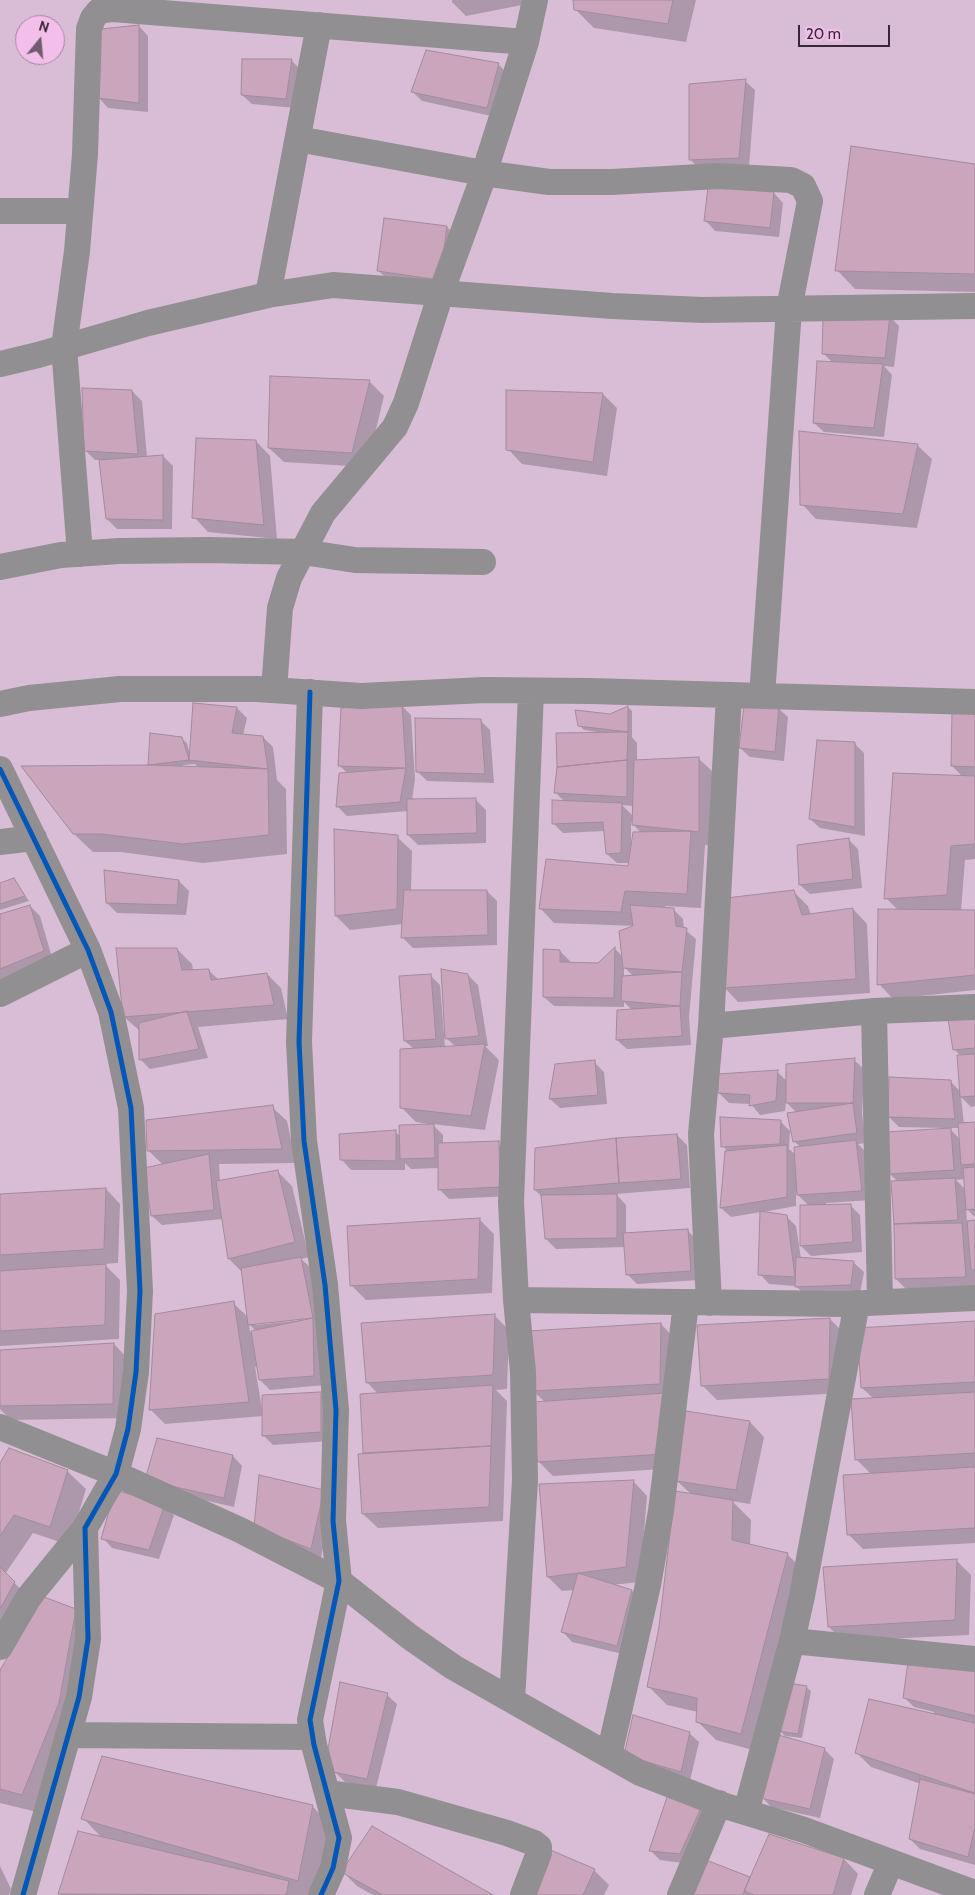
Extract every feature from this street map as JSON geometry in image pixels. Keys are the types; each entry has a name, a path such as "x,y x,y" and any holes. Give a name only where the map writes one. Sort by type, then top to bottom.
{"street":[{"path":"274,690 280,608 290,578 323,513 395,427 406,403 440,293 483,173 526,42 535,0"},
{"path":"80,554 64,348 77,251 85,154 89,29 93,18 99,11 113,8 526,42"},
{"path":"268,295 319,25"},
{"path":"298,139 483,173 549,182 612,182 718,176 791,180 803,186 810,201 789,309 762,696"},
{"path":"0,211 80,212"},
{"path":"0,364 64,348 148,323 268,295 333,286 693,310 975,306"},
{"path":"0,567 61,555 119,551 209,550 303,552 355,560 483,562"},
{"path":"0,704 29,698 120,689 274,690 361,696 484,690 762,696 974,697"},
{"path":"512,1700 525,1480 523,1372 516,1300 511,1202 531,691"},
{"path":"310,692 299,1042 304,1141 325,1285 336,1410 333,1521 340,1581 310,1720 312,1737 339,1838 333,1868 321,1895"},
{"path":"609,1755 648,1585 697,1303 702,1134 711,1026 728,695"},
{"path":"0,769 88,950 111,1012 131,1108 140,1291 136,1372 128,1429 116,1474 85,1528 28,1598 0,1647"},
{"path":"0,842 34,838"},
{"path":"0,994 88,950"},
{"path":"711,1026 874,1011 975,1007"},
{"path":"746,1812 792,1641 868,1303 874,1011"},
{"path":"516,1300 868,1303 975,1298"},
{"path":"2,1433 116,1474 240,1530 340,1581 410,1637 453,1666 640,1773 719,1803 804,1830 975,1893"},
{"path":"23,1895 79,1697 88,1639 85,1528"},
{"path":"792,1641 975,1659"},
{"path":"68,1735 312,1737"},
{"path":"327,1794 398,1802 507,1833 534,1843 539,1847 540,1853 522,1895"},
{"path":"680,1895 719,1803"},
{"path":"877,1895 891,1862"}],"building":[{"path":"573,0 673,0 668,24 574,10"},
{"path":"139,25 139,103 97,98 101,29"},
{"path":"426,50 499,63 487,108 411,92"},
{"path":"242,59 292,59 286,99 241,95"},
{"path":"746,79 739,158 689,160 689,84"},
{"path":"851,146 975,164 975,274 835,271"},
{"path":"708,187 774,192 770,228 704,221"},
{"path":"384,218 447,226 440,280 377,271"},
{"path":"890,315 885,358 822,354 823,320"},
{"path":"817,361 883,364 874,428 813,423"},
{"path":"270,376 370,380 352,453 268,448"},
{"path":"82,388 132,390 138,454 84,451"},
{"path":"506,390 603,393 593,462 506,450"},
{"path":"799,431 918,444 903,514 800,505"},
{"path":"196,438 256,440 264,525 192,518"},
{"path":"163,455 163,520 106,519 99,460"},
{"path":"193,703 237,707 232,733 263,736 268,769 189,760"},
{"path":"402,704 406,768 338,766 341,708"},
{"path":"628,706 628,732 578,726 575,710 610,714"},
{"path":"744,706 779,706 775,752 739,748"},
{"path":"952,711 975,713 975,767 951,766"},
{"path":"415,718 481,719 485,774 416,772"},
{"path":"628,732 627,760 557,767 556,733"},
{"path":"150,733 182,737 189,760 148,765"},
{"path":"817,740 855,742 855,827 809,819"},
{"path":"699,757 699,832 632,825 634,760"},
{"path":"627,760 627,797 554,793 557,767"},
{"path":"148,765 268,769 269,835 183,844 101,834 73,834 21,766"},
{"path":"406,768 400,802 336,807 339,773"},
{"path":"893,773 975,776 975,844 951,846 947,895 884,899"},
{"path":"476,798 477,833 407,835 407,799"},
{"path":"552,800 622,803 621,853 606,854 603,822 552,824"},
{"path":"334,829 398,835 397,909 335,916"},
{"path":"691,831 687,894 625,891 621,912 539,909 546,859 628,866 633,832"},
{"path":"849,838 853,879 799,885 797,845"},
{"path":"104,870 179,880 177,905 106,903"},
{"path":"14,878 25,896 0,904 0,883"},
{"path":"404,890 487,890 488,935 401,938"},
{"path":"794,890 802,915 853,908 856,979 723,988 726,898"},
{"path":"30,905 44,951 0,969 0,914"},
{"path":"630,905 674,908 676,926 687,928 682,972 623,968 619,931 633,926"},
{"path":"878,909 975,910 975,975 877,985"},
{"path":"615,947 614,998 543,997 543,949 560,950 560,962 598,963"},
{"path":"116,948 177,948 182,970 209,969 211,980 267,973 274,1005 123,1017"},
{"path":"441,969 468,974 479,1036 445,1039"},
{"path":"682,972 680,1006 621,1001 622,976"},
{"path":"431,974 436,1039 404,1041 399,976"},
{"path":"680,1006 682,1036 616,1040 617,1010"},
{"path":"187,1011 199,1049 139,1060 139,1023"},
{"path":"975,1017 975,1048 953,1050 948,1019"},
{"path":"485,1044 471,1116 400,1108 400,1049"},
{"path":"975,1054 975,1096 960,1097 957,1055"},
{"path":"855,1058 853,1103 786,1103 786,1064"},
{"path":"595,1060 598,1095 549,1099 555,1064"},
{"path":"778,1070 776,1101 749,1106 750,1095 718,1093 718,1074"},
{"path":"889,1077 951,1080 955,1119 888,1117"},
{"path":"853,1103 857,1133 793,1142 787,1113"},
{"path":"273,1105 282,1149 147,1151 146,1120"},
{"path":"720,1117 781,1120 780,1144 721,1147"},
{"path":"975,1122 975,1164 961,1165 958,1123"},
{"path":"434,1124 435,1158 400,1159 399,1125"},
{"path":"951,1128 954,1170 889,1174 886,1132"},
{"path":"396,1130 396,1161 340,1160 339,1134"},
{"path":"677,1134 681,1179 619,1183 616,1138"},
{"path":"616,1138 619,1183 534,1190 535,1148"},
{"path":"856,1140 862,1191 797,1195 794,1147"},
{"path":"499,1141 500,1187 438,1190 438,1143"},
{"path":"787,1145 787,1197 720,1208 725,1151"},
{"path":"209,1154 214,1210 151,1216 144,1168"},
{"path":"975,1167 975,1209 966,1210 963,1168"},
{"path":"278,1170 295,1242 228,1259 216,1181"},
{"path":"955,1178 958,1220 894,1224 891,1181"},
{"path":"106,1188 104,1249 0,1255 0,1194"},
{"path":"617,1194 617,1238 545,1239 541,1195"},
{"path":"851,1204 853,1242 800,1246 800,1205"},
{"path":"760,1211 787,1215 795,1277 758,1275"},
{"path":"480,1218 478,1279 350,1286 347,1226"},
{"path":"975,1220 975,1270 971,1270 967,1221"},
{"path":"962,1223 966,1277 895,1279 894,1224"},
{"path":"688,1229 691,1271 626,1275 623,1233"},
{"path":"301,1257 313,1318 248,1325 241,1268"},
{"path":"796,1257 854,1261 851,1285 795,1287"},
{"path":"106,1264 105,1325 0,1331 0,1271"},
{"path":"234,1301 249,1402 149,1410 155,1314"},
{"path":"495,1314 493,1375 366,1383 361,1323"},
{"path":"313,1318 314,1376 259,1380 251,1331"},
{"path":"830,1318 829,1379 701,1386 697,1325"},
{"path":"975,1321 975,1382 861,1388 857,1328"},
{"path":"661,1323 660,1384 532,1391 528,1331"},
{"path":"114,1343 113,1404 0,1406 0,1350"},
{"path":"493,1385 491,1446 363,1453 360,1394"},
{"path":"321,1392 321,1432 262,1436 262,1395"},
{"path":"975,1392 975,1453 855,1460 851,1399"},
{"path":"666,1393 665,1454 537,1462 533,1402"},
{"path":"686,1411 750,1421 736,1490 676,1481"},
{"path":"157,1438 233,1455 224,1498 145,1480"},
{"path":"491,1446 489,1507 362,1514 358,1454"},
{"path":"9,1448 68,1470 50,1527 14,1515 0,1536 0,1463"},
{"path":"975,1467 975,1528 847,1535 843,1475"},
{"path":"259,1475 324,1490 311,1549 254,1527"},
{"path":"634,1480 626,1567 547,1577 539,1484"},
{"path":"115,1490 165,1504 149,1550 101,1539"},
{"path":"675,1491 733,1500 732,1540 788,1553 741,1734 696,1722 697,1698 647,1687 659,1627"},
{"path":"957,1559 955,1620 828,1627 823,1567"},
{"path":"0,1567 15,1582 0,1609"},
{"path":"578,1573 632,1590 617,1646 561,1632"},
{"path":"44,1597 76,1609 59,1703 22,1795 0,1789 0,1670"},
{"path":"908,1662 975,1667 975,1716 903,1698"},
{"path":"340,1682 388,1693 367,1779 333,1772 328,1749"},
{"path":"788,1683 807,1686 798,1734 779,1731"},
{"path":"869,1699 975,1723 975,1793 855,1753"},
{"path":"633,1715 690,1732 681,1772 624,1755"},
{"path":"775,1734 825,1748 810,1809 760,1798"},
{"path":"102,1756 313,1805 298,1881 81,1819"},
{"path":"920,1779 975,1794 975,1827 968,1857 909,1839"},
{"path":"668,1794 701,1808 680,1854 649,1851"},
{"path":"372,1826 493,1895 383,1895 341,1872"},
{"path":"78,1831 289,1881 286,1895 58,1894"},
{"path":"769,1834 844,1858 833,1895 754,1895 744,1891"},
{"path":"548,1849 595,1869 583,1895 529,1895"},
{"path":"706,1860 750,1877 743,1895 690,1895"}],"cycle path":[{"path":"310,692 299,1042 304,1141 325,1285 336,1410 333,1521 339,1581 310,1720 314,1745 339,1838 333,1868 321,1895"},
{"path":"0,769 88,950 111,1012 131,1108 140,1291 136,1372 128,1429 116,1474 85,1528 88,1639 79,1697 23,1895"}]}
